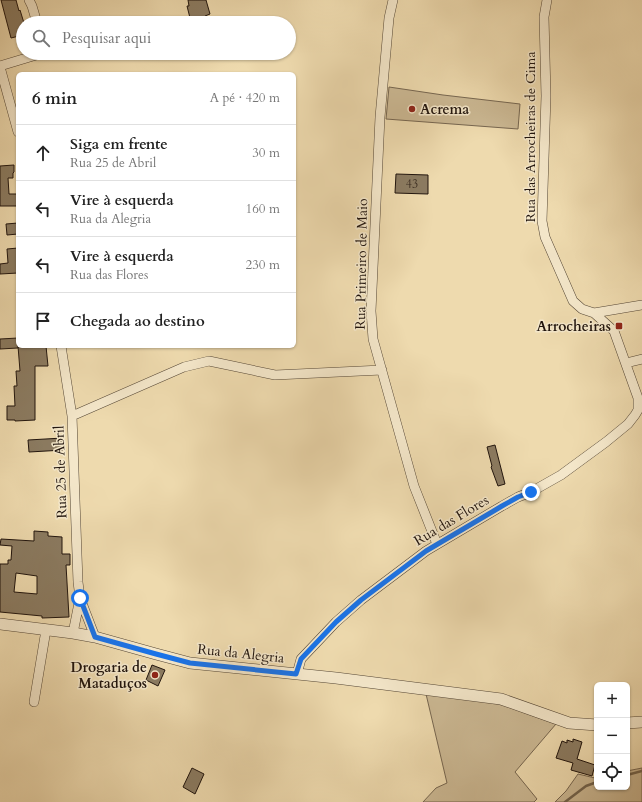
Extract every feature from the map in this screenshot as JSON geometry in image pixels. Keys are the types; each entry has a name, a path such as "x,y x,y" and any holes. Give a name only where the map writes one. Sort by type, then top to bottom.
{"street":[{"path":"29,0 35,16"},
{"name":"Rua Primeiro de Maio","path":"393,0 389,18 380,117 371,311 373,339 414,486 437,544"},
{"name":"Rua das Arrocheiras de Cima","path":"547,0 544,17 546,96 542,221 545,237 573,301 582,309 594,313 614,332 638,398 641,411"},
{"path":"16,125 0,67 22,60"},
{"path":"594,313 642,305"},
{"name":"Rua 25 de Abril","path":"61,348 72,416 78,582 80,598 95,637"},
{"path":"626,363 642,359"},
{"path":"72,416 184,366 209,361 275,375 382,370"},
{"name":"Rua das Flores","path":"296,674 301,659 347,611 401,569 437,544 471,526 508,503 561,475 628,424 641,411"},
{"name":"Rua 25 de Abril","path":"73,633 80,598"},
{"name":"Rua da Alegria","path":"0,624 95,637 190,663 296,674 501,699 569,723 594,725"},
{"path":"34,702 46,630"},
{"path":"630,724 642,722"}],"shaded area":[{"path":"389,87 520,104 518,129 386,119"},
{"path":"426,694 481,700 503,705 556,724 515,772 537,799 534,802 423,802 436,788 447,783"},
{"path":"642,768 642,802 555,802 566,791 578,774 594,778 594,790 630,790 630,770"}],"building":[{"path":"1,0 16,0 22,16 16,16 16,37 11,38"},
{"path":"188,0 206,0 210,14 205,16 190,16 187,6 189,6"},
{"path":"14,165 13,178 8,178 9,194 16,194 16,206 0,206 0,166"},
{"path":"396,174 428,175 428,194 395,193"},
{"path":"16,223 16,234 7,235 6,224"},
{"path":"16,248 16,273 0,274 0,264 8,263 7,249"},
{"path":"16,338 16,348 18,348 0,349 0,339"},
{"path":"18,348 46,348 48,366 35,366 35,420 7,420 7,406 15,406 14,386 17,386 16,371 20,371"},
{"path":"63,438 64,450 29,452 28,440"},
{"path":"495,445 505,484 498,486 491,467 487,447"},
{"path":"34,531 48,532 48,536 62,537 62,554 70,554 70,565 66,565 69,617 42,618 42,616 0,612 0,564 8,564 8,560 11,560 12,546 0,545 1,539 34,541","holes":["16,573 37,576 37,594 14,592"]},
{"name":"Drogaria de Mataduços","path":"152,665 165,670 158,686 146,680"},
{"path":"573,739 582,742 577,759 594,765 592,776 571,770 573,763 556,758 562,741 567,743 567,740 573,742"},
{"path":"192,768 204,774 195,794 183,787"}],"waterway":[{"path":"630,774 642,771"},
{"path":"565,802 586,786 594,783"}],"place":[{"name":"Acrema","path":"412,109"},
{"name":"Arrocheiras","path":"619,326"},
{"name":"Drogaria de Mataduços","path":"155,675"}],"route":[{"path":"80,598 95,637 190,663 296,674 301,659 336,622 347,611 401,569 426,551 471,526 518,497 531,492"}]}
